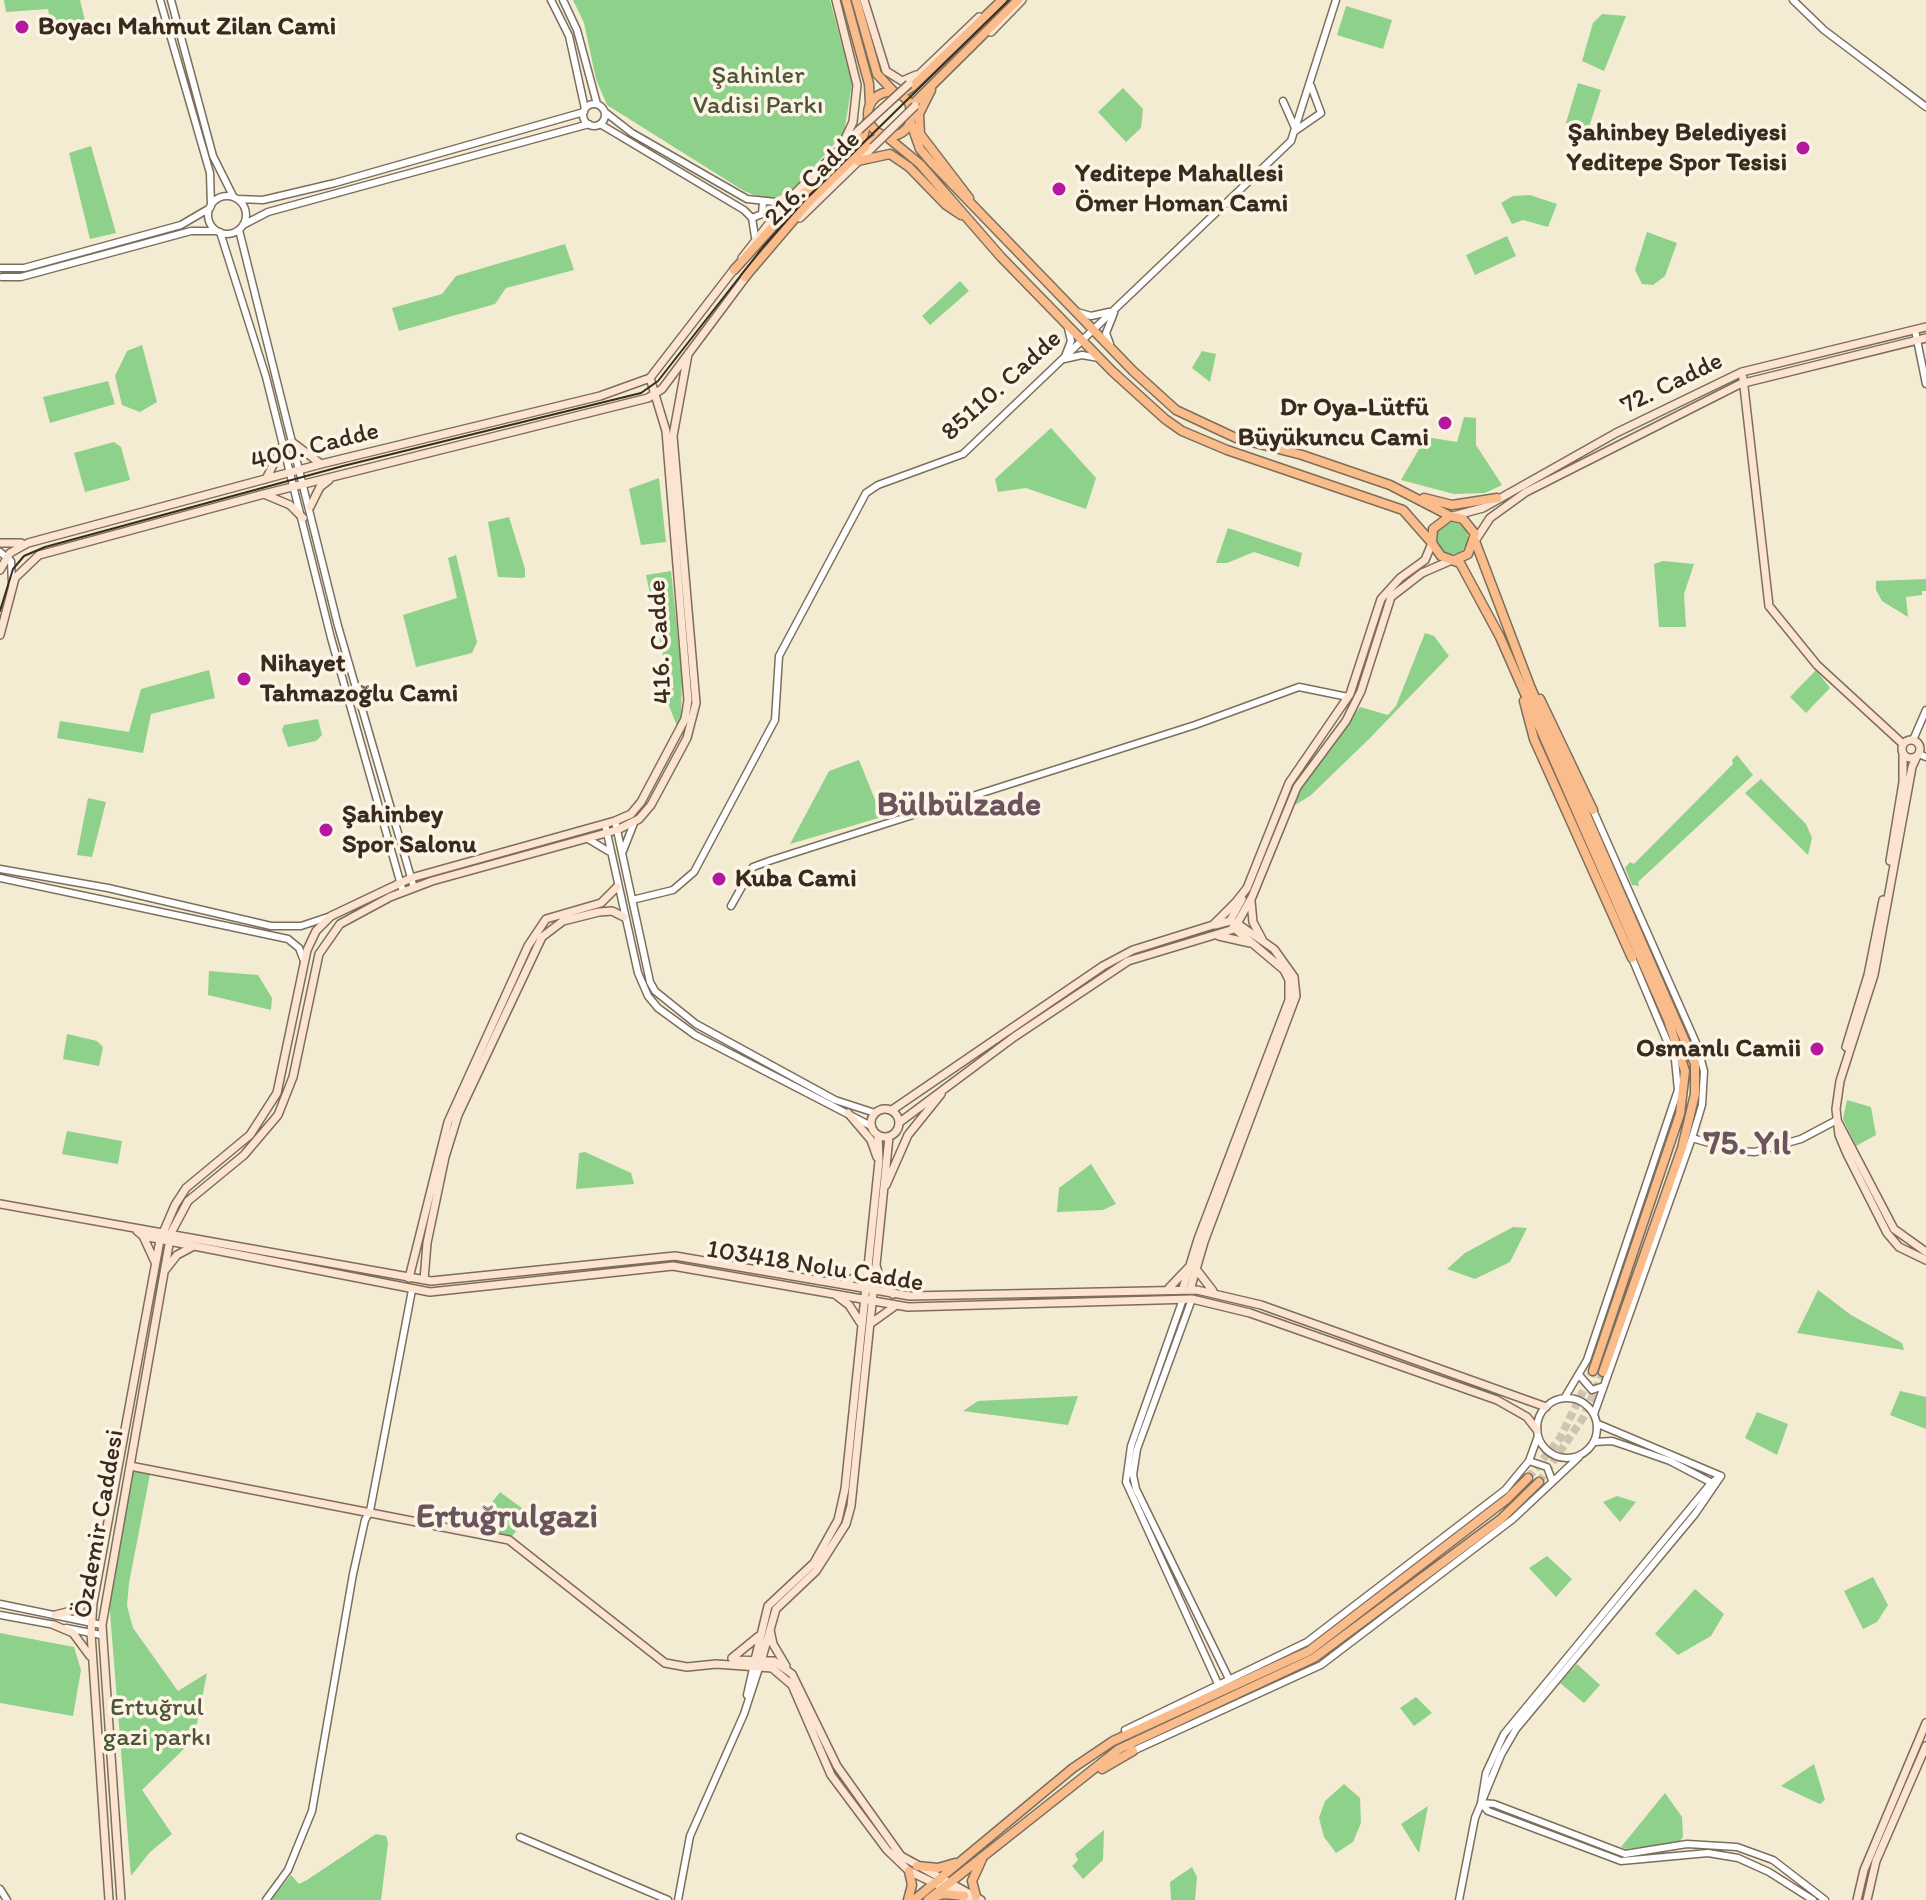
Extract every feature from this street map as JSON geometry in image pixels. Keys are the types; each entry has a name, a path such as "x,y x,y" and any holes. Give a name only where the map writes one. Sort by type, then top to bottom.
{"main road":[{"path":"836,0 857,85 853,122 839,149"},
{"path":"734,270 795,202 863,137 870,104 869,84 846,0"},
{"path":"856,0 877,74 913,106"},
{"path":"864,0 886,71 902,81 921,72"},
{"path":"870,104 879,95 897,94 912,87 1001,0"},
{"name":"216. Cadde","path":"650,378 734,270 755,237 785,203 859,130 1001,0"},
{"path":"745,277 809,202 868,144 903,132 910,121 913,106 1020,0"},
{"name":"216. Cadde","path":"649,397 688,354 745,277 1020,0"},
{"path":"931,90 919,114 920,134 976,209"},
{"path":"868,119 920,164 966,218 1144,402 1182,431 1227,450 1403,510 1441,556 1455,560 1480,598 1668,1020 1685,1071 1685,1098 1598,1372 1682,1148 1695,1094 1695,1064 1530,686 1469,522 1437,512 1412,494"},
{"path":"910,121 920,149 976,209 1114,350 1176,410 1193,421 1452,505 1497,498"},
{"path":"858,161 890,154 966,218"},
{"name":"72. Cadde","path":"1450,516 1476,511 1616,433 1742,372 1926,327"},
{"path":"758,1661 780,1602 816,1571 846,1524 851,1506 865,1324 864,1289 872,1266 889,1137 897,1131 900,1122 1128,961 1213,935 1234,925 1252,897 1297,787 1346,721 1361,691 1391,597 1429,568 1468,554 1490,518 1526,492 1743,382 1926,338"},
{"path":"616,825 634,823 651,805 685,744 696,703 673,436 688,354"},
{"path":"1742,372 1769,606 1817,665 1903,744 1903,782 1880,913 1840,1081 1837,1120 1847,1154 1887,1233 1899,1247 1926,1260"},
{"name":"416. Cadde","path":"168,1235 168,1218 196,1178 250,1135 277,1093 304,961 316,931 331,916 411,878 616,825 641,802 685,719 688,700 662,412 649,397 650,378"},
{"name":"400. Cadde","path":"1,566 4,554 28,543 321,464 600,396 650,378"},
{"path":"649,397 662,412"},
{"name":"400. Cadde","path":"29,562 294,486 649,397"},
{"path":"292,442 321,464"},
{"path":"264,480 283,445"},
{"path":"310,507 320,487 336,476"},
{"path":"264,494 290,505 303,518"},
{"path":"1234,925 1289,783 1348,697 1381,599 1400,578 1425,560 1432,543 1433,529 1450,516"},
{"path":"0,543 28,543"},
{"path":"0,635 11,586 29,562"},
{"path":"1516,673 1534,739 1632,958"},
{"path":"1530,686 1549,711 1593,810"},
{"path":"1840,1081 1874,975 1912,767 1921,755 1920,746 1913,740 1903,744"},
{"path":"1903,754 1910,758 1921,755"},
{"path":"192,1236 183,1222 184,1207 244,1155 278,1115 293,1077 315,967 329,937 340,924 414,888 580,839 606,828"},
{"path":"409,1278 448,1122 528,946 546,919 608,899 617,887"},
{"path":"1213,925 1247,888"},
{"path":"1252,897 1253,922 1262,944"},
{"path":"608,899 613,905 612,911"},
{"path":"424,1280 423,1265 439,1186 458,1115 535,949 542,937 563,921 612,911 624,917"},
{"path":"892,1110 1103,966 1133,950 1213,925 1234,925 1287,964 1294,977 1296,996 1186,1289"},
{"path":"1213,935 1262,944"},
{"path":"882,1199 908,1135 948,1086"},
{"path":"758,1661 760,1634 768,1606 814,1563 838,1520 845,1489 865,1324 873,1290 879,1167 878,1135 871,1126 875,1113 883,1108 892,1110 900,1122"},
{"path":"848,1113 871,1140 879,1167"},
{"path":"1837,1120 1894,1229 1926,1252"},
{"path":"878,1135 889,1137"},
{"name":"103418 Nolu Cadde","path":"0,1204 160,1240 168,1235 194,1246 412,1290 449,1292 673,1266 896,1305 1188,1299 1250,1313 1497,1400 1527,1417 1538,1433"},
{"name":"Özdemir Caddesi","path":"121,1900 101,1635 168,1235 184,1207"},
{"path":"155,1262 140,1234 168,1218"},
{"path":"151,1229 168,1235 192,1236 424,1280 675,1256 893,1294 1168,1289 1214,1292 1261,1305 1546,1407"},
{"name":"Özdemir Caddesi","path":"109,1900 91,1623 160,1240"},
{"path":"162,1279 173,1259 194,1246"},
{"path":"844,1285 872,1266"},
{"path":"872,1266 893,1294"},
{"path":"1168,1289 1193,1267"},
{"path":"1193,1267 1214,1292"},
{"path":"836,1294 865,1324"},
{"path":"865,1324 896,1305"},
{"path":"130,1466 509,1540 665,1663 687,1667 758,1661"},
{"path":"1113,1741 1309,1651 1507,1499 1528,1478"},
{"path":"929,1899 1119,1749 1314,1658 1501,1519 1539,1482"},
{"path":"55,1615 79,1609 96,1584"},
{"path":"54,1625 73,1633 83,1642 93,1660"},
{"path":"769,1626 773,1644 837,1766 894,1848 913,1869 972,1898"},
{"path":"716,1664 744,1651 760,1634"},
{"path":"728,1660 758,1661 790,1676"},
{"path":"1855,1898 1926,1723"},
{"path":"911,1900 1073,1768 1125,1730"},
{"path":"1867,1900 1872,1873 1926,1746"},
{"path":"1071,1788 1133,1751"},
{"path":"972,1898 972,1881 983,1856"},
{"path":"913,1869 938,1868 960,1862"},
{"path":"911,1900 913,1869"},
{"path":"947,1885 972,1898"},
{"path":"929,1899 944,1894 972,1898"}],"street":[{"path":"160,0 210,173 209,220 218,231 266,377 331,638 403,892"},
{"path":"171,0 213,156 236,198 245,208 241,228 292,442 338,626 414,888"},
{"path":"551,0 569,36 589,124"},
{"path":"563,0 577,30 597,104 605,112 703,176 747,199 785,203"},
{"name":"85110. Cadde","path":"632,900 673,890 694,872 775,720 779,656 866,493 878,485 963,454 1274,159 1295,131 1336,0"},
{"path":"1793,0 1824,30 1926,107"},
{"path":"1283,101 1295,131 1321,113 1310,84"},
{"path":"571,116 583,95"},
{"path":"597,104 571,116 335,183 263,200 222,196 181,225 24,268 0,268 1,280 191,231 241,228 268,212 589,124 600,124 752,218 755,237"},
{"path":"600,124 605,112"},
{"path":"752,218 762,214 763,203"},
{"path":"1077,312 1091,316 1115,310"},
{"path":"1114,350 1106,333 1115,310"},
{"path":"1062,318 1071,341 1064,359"},
{"path":"1915,330 1926,384"},
{"path":"1064,359 1082,355 1100,358"},
{"path":"4,554 13,569 11,586"},
{"path":"1,566 13,569 29,562"},
{"path":"731,906 753,867 772,860 1195,725 1299,687 1348,697"},
{"path":"1913,740 1926,710"},
{"path":"1593,810 1701,1057 1704,1087 1692,1138 1594,1414"},
{"path":"623,855 634,823"},
{"path":"616,825 650,982 670,1006 835,1100 875,1113"},
{"path":"606,828 638,973 648,996 664,1014 695,1035 871,1126"},
{"path":"580,839 598,843 611,855"},
{"path":"391,850 401,847"},
{"name":"416. Cadde","path":"0,869 108,888 271,926 301,926 331,916"},
{"path":"0,878 288,939 299,948 304,961"},
{"path":"1125,1730 1307,1642 1505,1490 1529,1461 1546,1407 1565,1397 1580,1376 1647,1189 1678,1090 1675,1060 1632,958"},
{"path":"1692,1138 1737,1151 1755,1152 1801,1139 1837,1120"},
{"path":"266,1900 288,1870 312,1811 353,1574 365,1520 370,1511 412,1290"},
{"path":"1188,1299 1137,1449 1133,1475 1136,1489 1229,1679"},
{"path":"1188,1299 1131,1446 1126,1482 1218,1684"},
{"path":"1580,1376 1592,1390 1605,1386"},
{"path":"1133,1751 1321,1665 1513,1519 1594,1442 1598,1424 1594,1414 1585,1404 1565,1397"},
{"path":"1459,1900 1481,1803 1506,1745 1535,1703 1721,1476 1598,1424"},
{"path":"1538,1433 1554,1456 1579,1457"},
{"path":"1594,1442 1612,1441 1670,1461 1714,1484"},
{"path":"1529,1461 1547,1467 1552,1480"},
{"path":"0,1604 102,1625"},
{"path":"0,1615 101,1635"},
{"path":"678,1900 690,1836 744,1714 757,1676 758,1661"},
{"path":"744,1714 758,1661"},
{"path":"757,1676 769,1672 790,1676"},
{"path":"1481,1803 1488,1811 1612,1859 1642,1861 1708,1853 1738,1858 1769,1872 1813,1900"},
{"path":"1481,1803 1494,1804 1625,1854 1687,1844 1737,1847 1773,1860 1825,1900"},
{"path":"520,1837 668,1900"},
{"path":"0,1889 7,1900"}],"green space":[{"path":"4,0 80,0 87,29 53,36 48,9 6,12"},
{"name":"Şahinler Vadisi Parkı","path":"573,0 830,0 852,84 844,133 793,190 768,201 744,191 607,105 596,79 584,23"},
{"path":"1346,6 1392,20 1383,49 1337,35"},
{"path":"1602,14 1626,16 1604,71 1582,61 1593,23"},
{"path":"1578,83 1601,90 1588,130 1566,123"},
{"path":"1123,88 1143,109 1141,128 1126,142 1098,112"},
{"path":"91,146 116,233 90,239 69,153"},
{"path":"1530,195 1557,204 1548,227 1523,220 1512,224 1501,203 1513,196"},
{"path":"1647,232 1677,243 1665,276 1653,285 1642,284 1635,270"},
{"path":"1507,236 1516,256 1475,275 1466,255"},
{"path":"565,244 574,270 506,288 495,304 399,331 392,308 442,294 456,276"},
{"path":"960,281 969,291 930,325 922,316"},
{"path":"142,345 157,402 140,412 122,405 115,376 127,351"},
{"path":"1202,351 1216,354 1210,382 1192,368"},
{"path":"108,381 115,404 50,423 43,397"},
{"path":"1464,417 1476,418 1476,445 1502,485 1485,493 1454,494 1401,480 1426,437 1457,442"},
{"path":"1051,428 1096,478 1086,509 1026,488 998,492 995,479"},
{"path":"114,442 121,447 130,480 85,492 74,453"},
{"path":"659,478 666,542 641,545 629,489"},
{"path":"509,517 525,569 525,577 522,578 498,577 488,522"},
{"path":"1452,522 1463,527 1468,538 1463,549 1452,554 1441,549 1436,538 1441,527"},
{"path":"1228,528 1302,553 1299,567 1254,552 1227,563 1216,563"},
{"path":"456,555 477,642 472,653 416,667 403,615 457,598 448,558"},
{"path":"1663,561 1694,564 1684,594 1686,627 1659,627 1654,564"},
{"path":"671,571 682,673 681,717 677,726 669,706 653,694 666,669 646,575"},
{"path":"1926,579 1926,591 1922,591 1922,595 1906,597 1908,617 1882,601 1876,590 1876,581"},
{"path":"1425,633 1434,636 1449,656 1369,739 1310,796 1295,805 1293,802 1299,789 1360,707 1388,715 1396,706"},
{"path":"209,670 215,698 151,714 143,753 57,738 60,721 129,732 141,689"},
{"path":"1816,670 1830,688 1806,713 1790,697"},
{"path":"318,719 322,735 316,741 288,747 282,730 284,725"},
{"path":"1737,755 1753,775 1638,882 1639,886 1632,885 1625,868 1630,862 1634,864 1733,764 1732,760"},
{"path":"859,760 882,817 790,844 829,771"},
{"path":"1761,779 1806,824 1812,838 1808,855 1745,793"},
{"path":"88,798 106,802 92,857 77,855"},
{"path":"209,971 258,975 272,998 271,1010 208,995"},
{"path":"67,1034 97,1041 103,1047 99,1066 63,1059"},
{"path":"1847,1100 1871,1107 1876,1135 1856,1146 1843,1119"},
{"path":"67,1131 122,1141 118,1164 62,1154"},
{"path":"585,1152 631,1173 634,1184 576,1189 579,1153"},
{"path":"1091,1164 1116,1204 1103,1210 1057,1212 1059,1188"},
{"path":"1513,1227 1527,1228 1510,1262 1475,1279 1447,1269 1465,1253"},
{"path":"1818,1290 1851,1315 1902,1343 1904,1350 1797,1333"},
{"path":"1900,1391 1926,1397 1926,1429 1890,1415"},
{"path":"1078,1396 1068,1425 963,1411 978,1401"},
{"path":"1757,1412 1788,1424 1777,1455 1745,1438"},
{"name":"Ertuğrul gazi parkı","path":"134,1466 151,1469 129,1583 127,1606 133,1628 178,1691 207,1673 194,1739 142,1790 172,1834 150,1852 131,1876 109,1600"},
{"path":"500,1492 530,1514 509,1540 483,1534 490,1505"},
{"path":"1617,1496 1636,1502 1620,1522 1603,1502"},
{"path":"1547,1556 1572,1579 1556,1597 1529,1568"},
{"path":"1873,1577 1888,1605 1877,1622 1863,1629 1844,1591"},
{"path":"1695,1589 1724,1614 1711,1636 1678,1655 1655,1634"},
{"path":"0,1633 74,1647 81,1670 73,1716 0,1703"},
{"path":"1577,1664 1600,1685 1584,1703 1560,1683"},
{"path":"1416,1697 1432,1713 1414,1726 1400,1708"},
{"path":"1814,1764 1825,1800 1820,1804 1781,1786"},
{"path":"1344,1784 1360,1798 1361,1823 1353,1842 1336,1853 1324,1837 1319,1818 1325,1801"},
{"path":"1665,1793 1682,1817 1683,1837 1678,1843 1621,1847"},
{"path":"1428,1806 1419,1853 1401,1824"},
{"path":"1104,1830 1103,1860 1083,1879 1072,1866 1078,1860 1075,1854"},
{"path":"376,1834 386,1836 388,1843 381,1900 271,1900 291,1875 299,1884"},
{"path":"1192,1867 1197,1877 1195,1900 1171,1900 1170,1882"}],"tunnel":[{"path":"1528,1478 1560,1438 1593,1371"},
{"path":"1539,1482 1583,1418 1603,1372"}],"tram line":[{"path":"0,611 13,569 24,556 45,547 343,466 641,393 658,381 763,247 803,202 1009,0"}],"place":[{"name":"Boyacı Mahmut Zilan Cami","path":"22,27"},
{"name":"Şahinbey Belediyesi Yeditepe Spor Tesisi","path":"1803,148"},
{"name":"Yeditepe Mahallesi Ömer Homan Cami","path":"1059,189"},
{"name":"Dr Oya-Lütfü Büyükuncu Cami","path":"1445,423"},
{"name":"Nihayet Tahmazoğlu Cami","path":"244,679"},
{"name":"Şahinbey Spor Salonu","path":"326,830"},
{"name":"Kuba Cami","path":"719,879"},
{"name":"Osmanlı Camii","path":"1817,1049"}],"district":[{"name":"Bülbülzade","path":"959,806"},
{"name":"75. Yıl","path":"1747,1145"},
{"name":"Ertuğrulgazi","path":"507,1518"}]}
